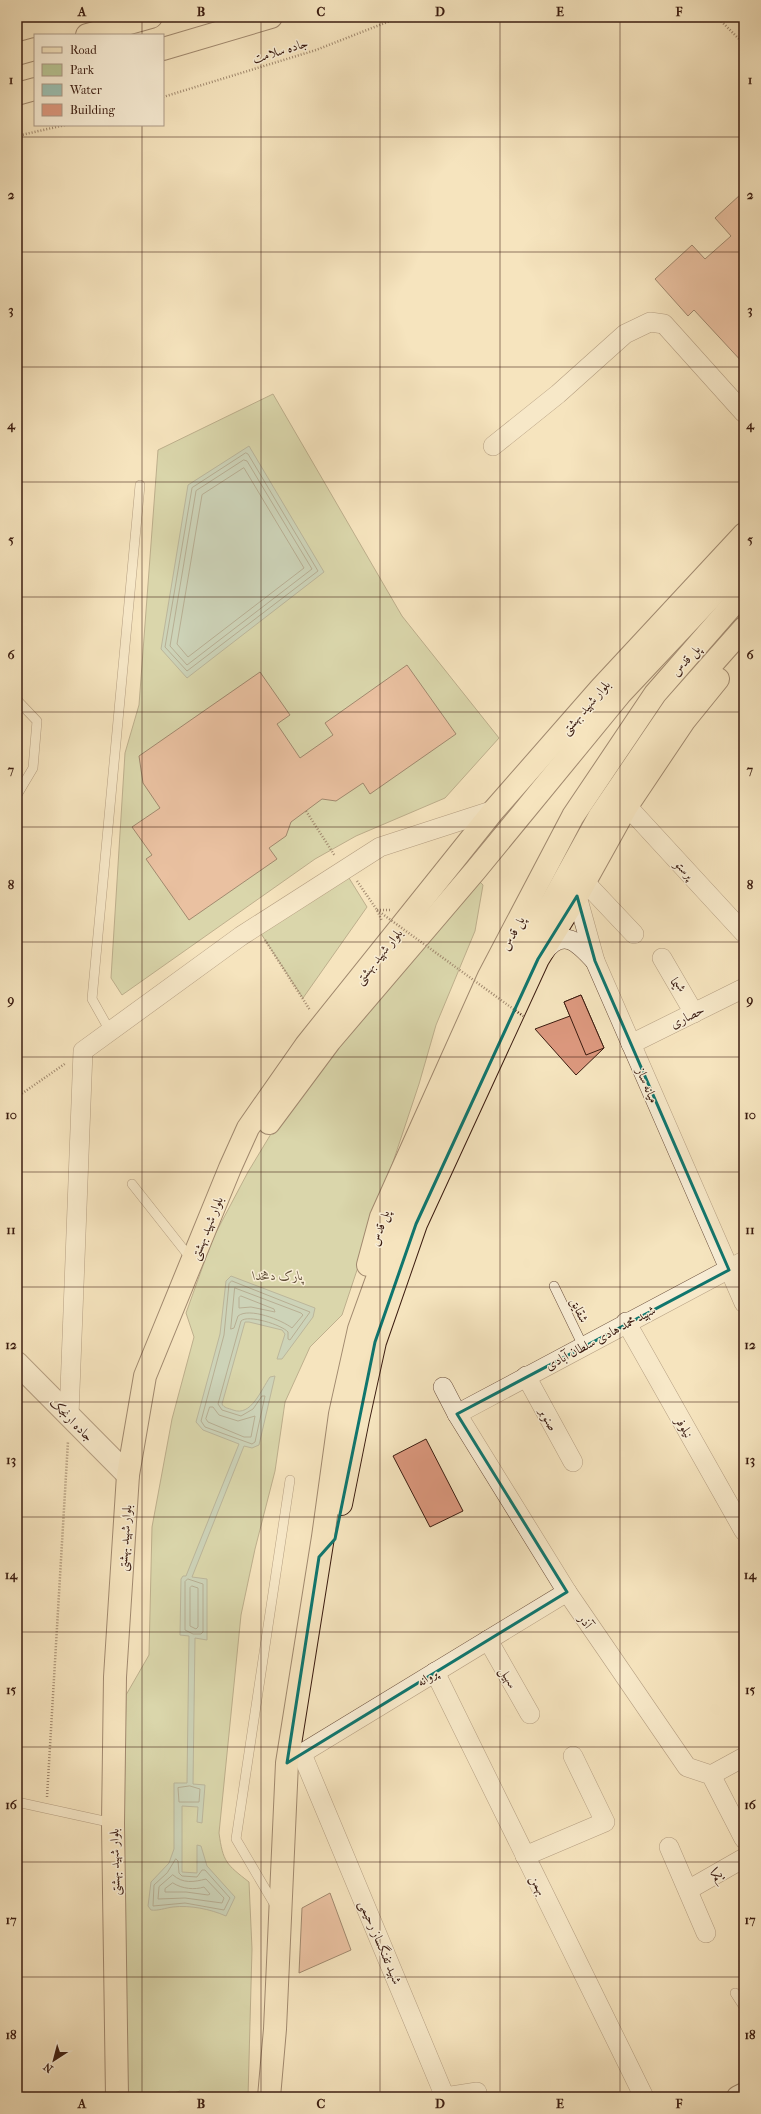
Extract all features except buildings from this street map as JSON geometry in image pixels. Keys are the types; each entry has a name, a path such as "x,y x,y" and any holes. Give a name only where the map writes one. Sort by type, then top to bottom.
{"main road":[{"path":"91,34 151,17"},
{"path":"164,49 272,17"},
{"path":"17,54 34,49"},
{"path":"17,94 34,89"},
{"name":"بلوار شهید بهشتی","path":"117,2097 114,1823 115,1677 128,1475 145,1376 230,1168 248,1128 306,1045 494,810 600,689 744,534"},
{"name":"پل قدس","path":"230,1168 260,1136 330,1041 445,906 621,693 744,562"},
{"name":"پل قدس","path":"364,1314 359,1297 381,1216 489,976 573,816 655,694 744,592"},
{"name":"پل قدس","path":"319,1557 340,1414 359,1329 400,1215 505,987 599,817 674,707 744,628"},
{"path":"269,2097 275,2029 280,1914 295,1758 319,1557 335,1539 358,1419 375,1342 416,1224 538,959 627,806 684,721 744,648"}],"street":[{"path":"493,446 558,394 625,334 650,322 664,324 744,413"},
{"name":"پرستو","path":"627,806 744,933"},
{"path":"69,1416 83,1051 256,926 380,847 494,810"},
{"path":"580,888 634,934"},
{"name":"میانه ساز","path":"580,888 595,961 631,1044 736,1266 744,1303"},
{"path":"538,959 556,939 564,937 584,948 595,961"},
{"name":"شیما","path":"662,958 694,1013"},
{"name":"حصاری","path":"631,1044 694,1013 742,993"},
{"name":"شهید محمد هادی سلطان آبادی","path":"457,1414 626,1322 736,1266"},
{"name":"نیلوفر","path":"626,1322 744,1531"},
{"name":"جاده ارنجک","path":"17,1363 128,1475"},
{"name":"صنوبر","path":"526,1376 573,1462"},
{"name":"آذر","path":"443,1387 457,1414 566,1592 687,1767 710,1775"},
{"name":"پروانه","path":"295,1758 566,1592"},
{"name":"سهیل","path":"488,1640 530,1714"},
{"name":"بهمن","path":"435,1672 644,2097"},
{"path":"525,1856 604,1822 573,1756"},
{"path":"744,1757 710,1775 744,1839"},
{"name":"شهید تفنگساز رحیمی","path":"295,1758 445,2097 477,2092 478,2097"},
{"path":"669,1847 706,1933"},
{"name":"یکم","path":"688,1890 744,1858"},
{"path":"738,2097 744,2094"}],"lane":[{"path":"110,1031 92,999 140,485"},
{"path":"17,700 37,721 33,768 17,795"},
{"path":"132,1184 192,1260"},
{"name":"شقایق","path":"554,1286 582,1346"},
{"path":"280,1914 236,1839 290,1480"},
{"path":"18,1804 46,1808 114,1823"},
{"path":"735,1993 744,2007"}],"path":[{"name":"جاده سلامت","path":"164,97 316,50 400,17"},
{"path":"717,17 744,44"},
{"path":"17,136 61,126"},
{"path":"306,811 346,869 377,910 523,1016"},
{"path":"256,926 321,1027"},
{"path":"17,1097 83,1051"},
{"path":"46,1808 69,1416"}],"highlighted area":[{"path":"577,896 595,961 729,1270 457,1414 567,1592 287,1763 319,1557 335,1539 375,1342 416,1224 538,959"}],"green space":[{"path":"273,394 402,616 499,738 445,798 356,836 315,859 122,995 111,978 125,753 139,705 158,450"},
{"path":"344,870 367,907 303,998 256,926"},
{"name":"پارک دهخدا","path":"480,882 483,885 475,931 436,1025 419,1084 342,1315 310,1347 285,1402 275,1471 255,1549 241,1615 219,1833 222,1850 227,1862 235,1871 249,1882 252,1949 248,2097 207,2097 189,2091 180,2091 162,2097 128,2097 123,1860 126,1695 149,1655 152,1527 172,1419 194,1337 186,1313 213,1238 248,1172 292,1099"}],"water":[{"path":"249,446 324,572 187,678 161,649 188,485"},
{"path":"231,1276 315,1308 313,1317 282,1359 277,1359 285,1334 282,1330 245,1322 222,1404 233,1410 245,1410 255,1401 270,1377 275,1376 259,1445 252,1448 244,1446 192,1577 207,1579 207,1640 195,1638 193,1784 205,1785 202,1823 197,1822 198,1807 182,1806 182,1872 197,1873 197,1845 201,1846 207,1866 235,1897 226,1916 213,1911 193,1907 173,1907 151,1910 148,1906 151,1882 169,1863 174,1849 174,1783 187,1783 189,1636 180,1635 181,1579 183,1576 186,1576 239,1444 203,1430 196,1422 220,1334 226,1281"}]}
